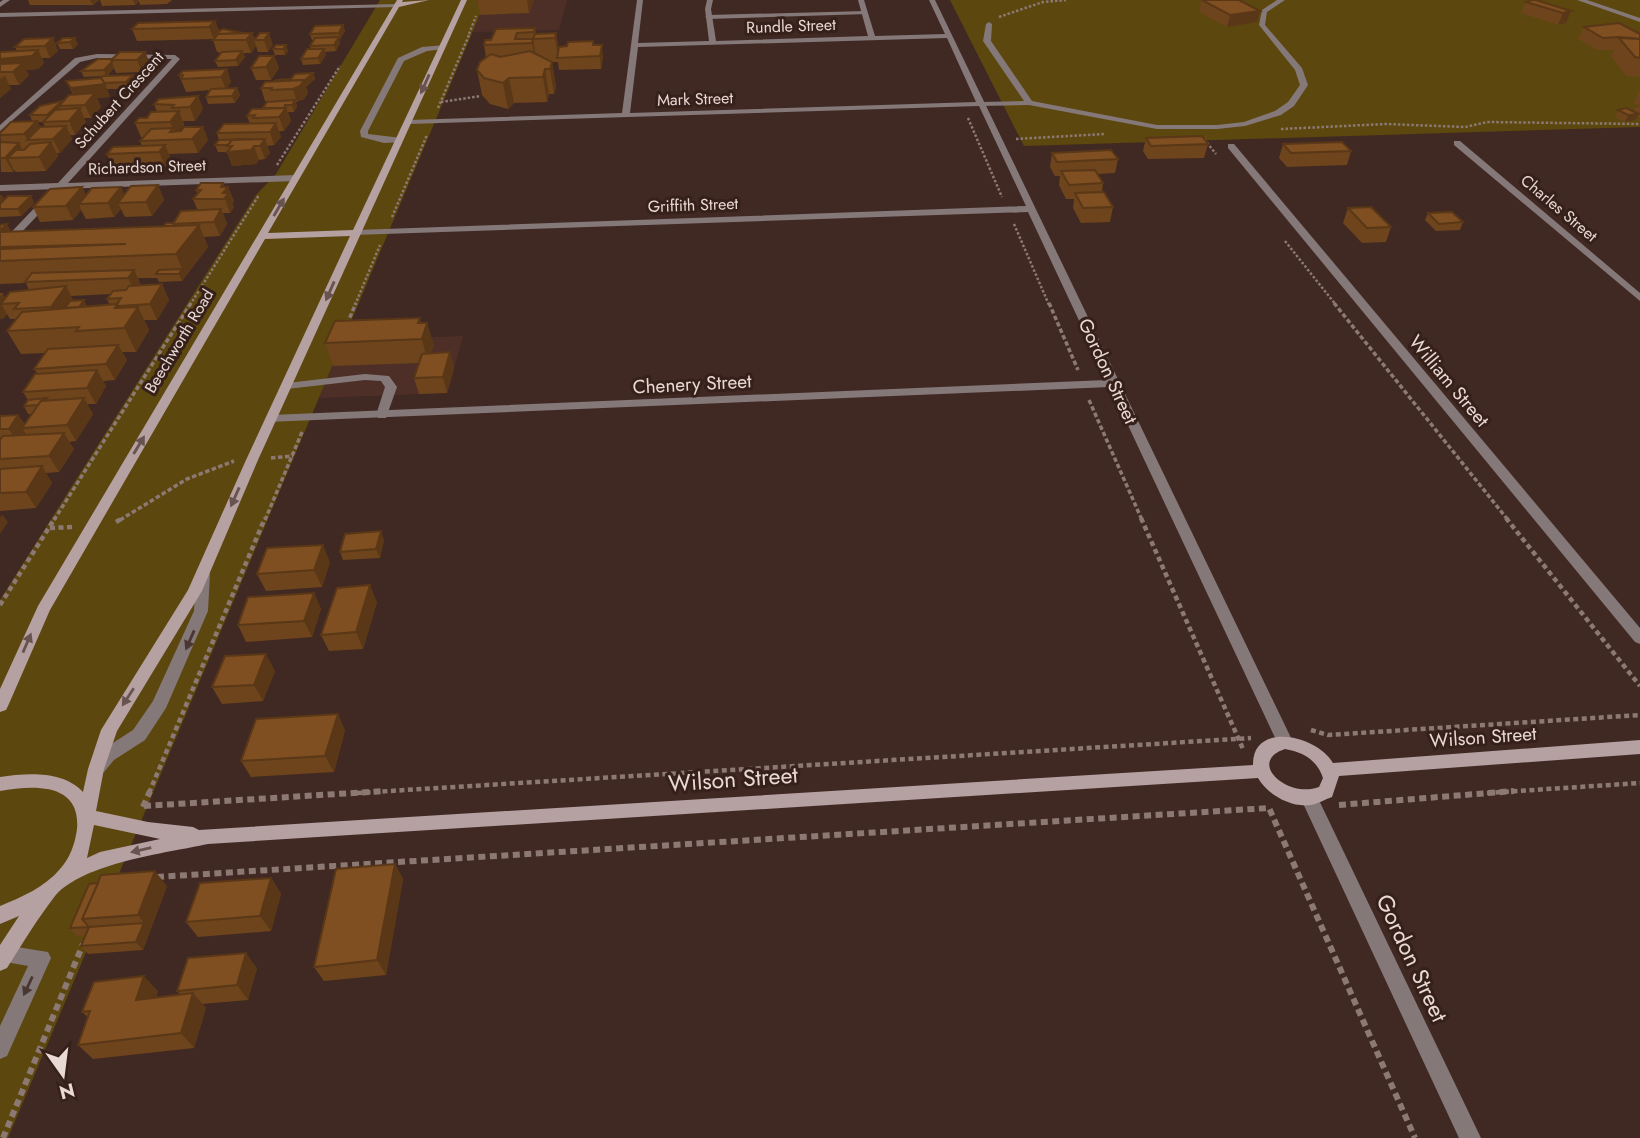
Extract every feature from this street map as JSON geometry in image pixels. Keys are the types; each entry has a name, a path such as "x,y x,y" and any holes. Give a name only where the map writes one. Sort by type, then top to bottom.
{"main road":[{"path":"399,2 426,0"},
{"path":"2,958 35,908 64,878 83,844 96,769 104,742 117,714 178,621 203,574 251,460 288,386 464,0"},
{"name":"Beechworth Road","path":"0,706 34,626 399,2"},
{"path":"263,236 357,233"},
{"path":"1282,737 1306,747 1324,761 1329,769 1330,786 1312,804 1275,788 1261,771 1259,762 1267,748 1282,737"},
{"name":"Wilson Street","path":"1329,769 1640,747"},
{"name":"Wilson Street","path":"64,878 90,864 130,852 208,836 1261,771"},
{"path":"0,784 23,780 60,785 79,796 88,813"},
{"name":"Wilson Street","path":"88,813 136,828 208,836"},
{"path":"0,915 29,903 64,878"}],"street":[{"path":"0,5 7,0"},
{"path":"191,10 201,0"},
{"path":"626,115 640,0"},
{"path":"710,0 708,17 713,43"},
{"path":"861,0 872,38"},
{"name":"Gordon Street","path":"932,0 1282,737"},
{"name":"Mark Street","path":"409,122 1029,103 1157,127 1220,130 1278,113 1298,96 1304,85 1303,78 1262,25 1264,11 1282,0"},
{"path":"1580,0 1640,20"},
{"path":"0,15 399,2"},
{"path":"708,17 866,13"},
{"path":"989,24 987,41 1029,103"},
{"name":"Rundle Street","path":"634,45 949,36"},
{"path":"399,140 372,138 364,135 364,131 401,60 425,49 442,47"},
{"name":"Schubert Crescent","path":"0,129 78,60 97,56 175,57 172,64 60,186"},
{"name":"William Street","path":"1220,130 1640,638"},
{"name":"Charles Street","path":"1457,143 1640,298"},
{"name":"Richardson Street","path":"0,188 296,178"},
{"path":"0,250 60,186"},
{"name":"Griffith Street","path":"357,233 1031,209"},
{"path":"288,386 365,377 385,378 391,387 382,415"},
{"name":"Chenery Street","path":"271,419 1113,383"},
{"path":"96,769 108,755 139,735 160,704 201,611 203,574"},
{"name":"Gordon Street","path":"1312,804 1470,1138"},
{"path":"0,1049 41,958 2,958"}],"path":[{"path":"989,24 992,20 1023,8 1043,2 1066,0"},
{"path":"1020,4 1023,8"},
{"path":"343,333 469,34"},
{"path":"268,179 347,56"},
{"path":"441,102 481,96"},
{"path":"965,111 1241,740"},
{"path":"1277,129 1386,124 1465,127 1487,122 1640,124"},
{"path":"1220,130 1199,133 1222,162"},
{"path":"998,140 1108,134"},
{"path":"0,606 262,190 249,190"},
{"path":"1283,238 1640,686"},
{"path":"1077,400 1091,400"},
{"path":"136,828 140,811 307,418"},
{"path":"49,528 114,523 167,489 210,467 293,456"},
{"path":"144,806 1241,740 1282,737 1316,730 1328,735 1640,715"},
{"path":"148,877 1640,783"},
{"path":"1269,808 1415,1138"},
{"path":"3,1138 86,937"}],"shaded area":[{"path":"380,0 486,0 8,1138 0,1138 0,600 256,195 276,174"},
{"path":"487,0 567,0 559,30 472,32"},
{"path":"950,0 1640,0 1640,127 1024,146"},
{"path":"463,336 447,393 319,398 343,341"}],"building":[{"path":"1202,0 1239,0 1260,11 1230,15"},
{"path":"1532,0 1571,11 1563,13 1526,2"},
{"path":"215,21 209,27 132,29 138,23"},
{"path":"1619,23 1640,34 1640,39 1603,38 1584,27"},
{"path":"343,25 339,33 310,34 315,26"},
{"path":"535,28 534,32 517,33 515,39 533,39 532,43 484,45 485,40 491,40 496,29"},
{"path":"223,29 243,33 215,33"},
{"path":"252,33 246,40 213,40 218,34"},
{"path":"260,33 269,33 264,40 254,40"},
{"path":"556,33 555,38 533,39 535,34"},
{"path":"339,37 334,45 310,46 315,38"},
{"path":"53,38 45,46 15,47 24,39"},
{"path":"63,38 75,38 70,42 57,43"},
{"path":"1619,38 1640,39 1640,58 1635,57"},
{"path":"593,41 593,45 602,45 600,56 557,58 559,47 567,46 568,42"},
{"path":"276,45 286,45 283,49 273,49"},
{"path":"307,49 324,49 318,58 301,59"},
{"path":"38,50 32,56 0,59 0,52"},
{"path":"242,51 236,60 215,61 222,52"},
{"path":"530,51 552,62 550,69 545,69 543,77 509,78 503,83 484,78 477,70 480,62 491,54 500,57"},
{"path":"120,52 145,52 137,60 111,60"},
{"path":"259,56 274,56 266,67 251,68"},
{"path":"98,59 112,59 112,62 104,70 81,71"},
{"path":"23,63 13,72 0,72 0,64"},
{"path":"227,69 221,77 181,79 183,75 179,75 183,71"},
{"path":"313,73 303,82 304,80 275,81 291,79 295,74"},
{"path":"133,75 126,82 104,83 101,78 103,76"},
{"path":"101,78 105,84 71,88 66,81"},
{"path":"304,80 300,86 293,89 261,88 265,82"},
{"path":"237,88 232,96 206,97 211,89"},
{"path":"95,93 85,105 59,106 69,95"},
{"path":"198,96 190,107 172,108 174,105 154,104 159,99"},
{"path":"295,100 292,105 285,105 284,108 263,108 267,102"},
{"path":"62,101 47,115 30,115 40,106"},
{"path":"80,108 69,121 43,122 55,110"},
{"path":"286,108 279,117 247,116 252,109"},
{"path":"1626,108 1639,114 1628,115 1618,110"},
{"path":"179,111 170,122 135,123 139,118 147,118 151,112"},
{"path":"37,121 24,134 0,135 11,122"},
{"path":"276,123 270,132 217,133 224,124"},
{"path":"66,126 53,139 27,140 40,127"},
{"path":"184,127 203,127 192,139 140,141 151,129 173,128 170,132 181,131"},
{"path":"1202,136 1208,144 1151,146 1146,138"},
{"path":"252,139 232,140 228,145 215,145 219,140"},
{"path":"265,139 260,146 254,146 251,150 227,152 232,146 227,146 232,140"},
{"path":"0,142 19,143 5,158 0,158"},
{"path":"51,142 39,157 8,158 16,150 24,150 30,144"},
{"path":"1342,142 1351,151 1291,153 1283,144"},
{"path":"165,145 159,152 107,154 113,147"},
{"path":"1111,150 1118,159 1057,162 1052,153"},
{"path":"1095,170 1103,183 1069,185 1061,171"},
{"path":"201,183 223,183 221,187 228,187 223,193 229,193 224,199 193,199 201,190 196,190"},
{"path":"158,185 146,202 118,203 131,186"},
{"path":"82,187 66,206 33,207 50,189"},
{"path":"121,187 108,203 79,204 92,188"},
{"path":"1104,192 1113,207 1083,208 1075,193"},
{"path":"8,196 31,196 18,209 0,209 0,204"},
{"path":"1371,207 1391,227 1367,228 1348,208"},
{"path":"221,209 214,222 173,224 181,211"},
{"path":"1452,212 1463,222 1439,224 1428,213"},
{"path":"199,225 176,254 0,261 0,249 126,244 0,247 0,232"},
{"path":"182,269 179,274 156,274 159,270"},
{"path":"134,270 128,278 25,282 32,273"},
{"path":"162,284 150,304 117,304 121,298 107,299 113,291 126,290 129,286"},
{"path":"66,286 51,307 14,309 19,303 1,304 10,292"},
{"path":"84,300 79,307 65,308 70,301"},
{"path":"117,304 115,308 138,307 124,328 76,331 79,327 7,331 22,312"},
{"path":"420,318 418,323 427,323 422,339 325,343 335,321"},
{"path":"118,345 106,364 34,369 48,349"},
{"path":"450,352 443,377 414,378 422,354"},
{"path":"97,370 87,388 23,392 35,374"},
{"path":"47,398 38,405 24,406 28,400"},
{"path":"84,398 67,425 22,428 41,401"},
{"path":"18,415 9,429 0,429 0,416"},
{"path":"64,433 49,456 0,459 0,440 3,436"},
{"path":"42,466 26,492 0,493 0,469"},
{"path":"381,531 376,549 340,552 345,534"},
{"path":"323,545 314,570 257,574 267,548"},
{"path":"370,585 356,632 321,635 337,588"},
{"path":"314,593 304,621 238,625 248,597"},
{"path":"266,654 254,685 212,687 225,656"},
{"path":"338,714 325,756 241,761 256,719"},
{"path":"395,864 377,960 314,967 336,869"},
{"path":"155,871 138,915 82,919 101,875"},
{"path":"271,878 260,916 186,922 200,883"},
{"path":"98,883 82,919 89,927 70,928 89,884"},
{"path":"144,923 136,942 81,946 89,927"},
{"path":"246,953 237,985 177,991 188,958"},
{"path":"144,976 136,1000 193,993 181,1033 78,1045 90,1011 82,1012 94,982"}]}
